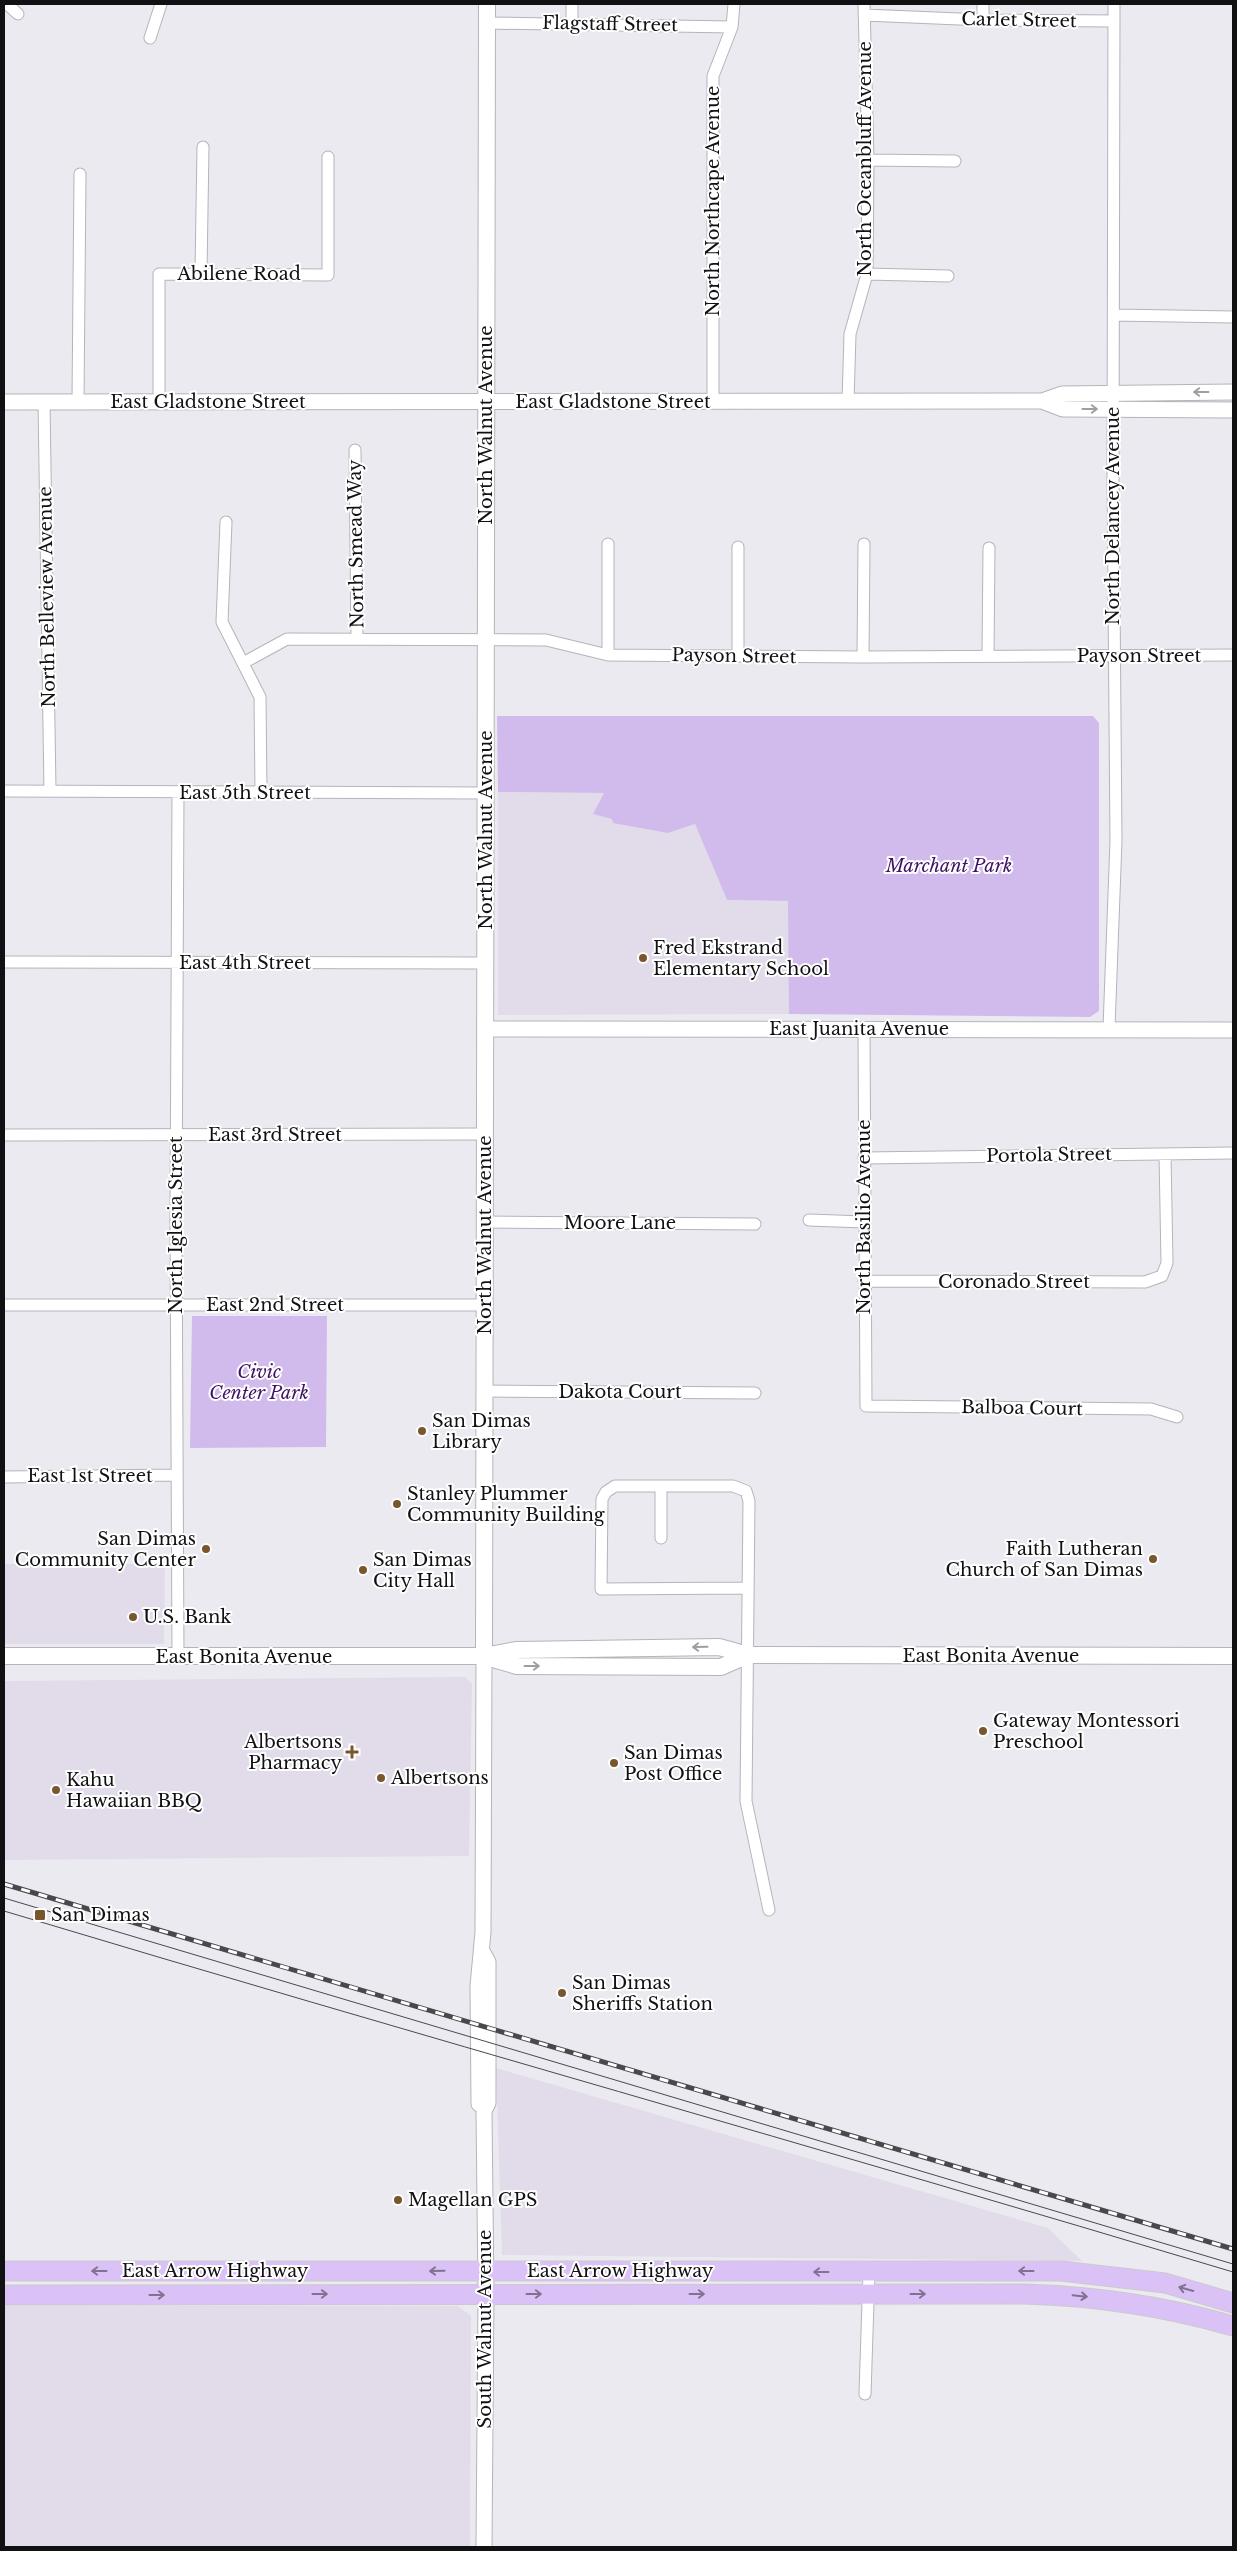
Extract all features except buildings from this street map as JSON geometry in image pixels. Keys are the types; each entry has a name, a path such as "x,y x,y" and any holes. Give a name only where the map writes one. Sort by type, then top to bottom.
{"main road":[{"name":"North Walnut Avenue","path":"484,1656 486,1391 485,402 487,4"},
{"name":"East Bonita Avenue","path":"4,1656 484,1656 516,1650 719,1647 748,1655 1233,1656"},
{"name":"East Arrow Highway","path":"4,2271 1061,2271 1165,2283 1233,2303"},
{"name":"East Arrow Highway","path":"4,2295 869,2294 1078,2296 1150,2306 1233,2326"}],"street":[{"path":"7,4 18,14"},
{"path":"150,38 161,4"},
{"path":"572,4 572,23"},
{"name":"North Northcape Avenue","path":"713,402 713,76 732,26 734,4"},
{"path":"983,4 983,20"},
{"name":"North Delancey Avenue","path":"1110,1028 1116,841 1113,409 1114,4"},
{"name":"Carlet Street","path":"864,10 983,20 1114,21"},
{"name":"North Oceanbluff Avenue","path":"848,402 850,334 867,274 868,160 864,10"},
{"name":"Flagstaff Street","path":"487,23 732,26"},
{"path":"201,272 203,147"},
{"name":"Abilene Road","path":"159,402 159,274 201,272 328,275 328,157"},
{"path":"868,160 955,161"},
{"path":"78,402 80,174"},
{"path":"867,274 948,276"},
{"path":"1114,315 1233,316"},
{"name":"East Gladstone Street","path":"4,402 1042,401 1062,394 1233,392"},
{"name":"East Gladstone Street","path":"1042,401 1062,409 1233,410"},
{"name":"North Belleview Avenue","path":"44,402 50,791"},
{"name":"North Smead Way","path":"355,450 357,639"},
{"path":"226,522 222,622 260,697 261,793"},
{"path":"608,544 608,655"},
{"path":"863,657 864,544"},
{"path":"738,547 738,656"},
{"path":"988,656 989,548"},
{"name":"Payson Street","path":"243,662 287,639 486,638 546,640 608,655 863,657 1233,655"},
{"name":"East 5th Street","path":"4,791 486,793"},
{"name":"North Iglesia Street","path":"178,792 176,963 178,1657"},
{"name":"East 4th Street","path":"4,962 486,963"},
{"name":"North Basilio Avenue","path":"864,1028 866,1406"},
{"name":"East Juanita Avenue","path":"485,1029 1110,1028 1233,1030"},
{"name":"East 3rd Street","path":"4,1135 485,1134"},
{"name":"Portola Street","path":"864,1158 1233,1153"},
{"name":"Coronado Street","path":"864,1281 1145,1282 1162,1276 1167,1263 1165,1154"},
{"path":"809,1220 864,1222"},
{"name":"Moore Lane","path":"486,1222 755,1224"},
{"name":"East 2nd Street","path":"4,1305 486,1305"},
{"name":"Dakota Court","path":"486,1391 755,1392"},
{"name":"Balboa Court","path":"866,1406 1151,1409 1177,1417"},
{"name":"East 1st Street","path":"4,1477 177,1475"},
{"path":"747,1588 601,1589 602,1500 606,1492 615,1486 733,1486 746,1491 749,1501 746,1801 769,1910"},
{"path":"661,1486 661,1538"},
{"name":"South Walnut Avenue","path":"484,1656 482,1953 488,1962 488,2103 484,2111 486,2294 484,2547"},
{"path":"864,2394 869,2272"}],"shaded area":[{"name":"Fred Ekstrand Elementary School","path":"498,792 604,793 668,833 695,824 727,900 789,901 789,1014 498,1015"},
{"path":"4,1564 165,1564 164,1644 4,1644"},
{"path":"465,1677 472,1683 469,1856 4,1860 4,1681"},
{"path":"496,2068 1048,2228 1082,2261 502,2255"},
{"path":"4,2306 458,2306 471,2316 470,2547 4,2547"}],"green space":[{"name":"Marchant Park","path":"497,716 1093,716 1099,723 1099,1011 1090,1017 789,1014 788,901 727,900 695,824 668,833 613,823 612,819 593,814 604,793 498,792"},
{"name":"Civic Center Park","path":"192,1316 327,1316 326,1447 190,1448"}],"tram line":[{"path":"4,1898 1233,2264"},
{"path":"4,1911 1233,2272"}],"railway":[{"path":"4,1884 1233,2249"}],"place":[{"name":"Fred Ekstrand Elementary School","path":"643,958"},
{"name":"San Dimas Library","path":"422,1431"},
{"name":"Stanley Plummer Community Building","path":"397,1504"},
{"name":"San Dimas Community Center","path":"206,1549"},
{"name":"Faith Lutheran Church of San Dimas","path":"1153,1559"},
{"name":"San Dimas City Hall","path":"363,1570"},
{"name":"U.S. Bank","path":"133,1617"},
{"name":"Gateway Montessori Preschool","path":"983,1731"},
{"name":"Albertsons Pharmacy","path":"352,1752"},
{"name":"San Dimas Post Office","path":"614,1763"},
{"name":"Albertsons","path":"381,1778"},
{"name":"Kahu Hawaiian BBQ","path":"56,1790"},
{"name":"San Dimas","path":"40,1915"},
{"name":"San Dimas Sheriffs Station","path":"562,1993"},
{"name":"Magellan GPS","path":"398,2200"}]}
